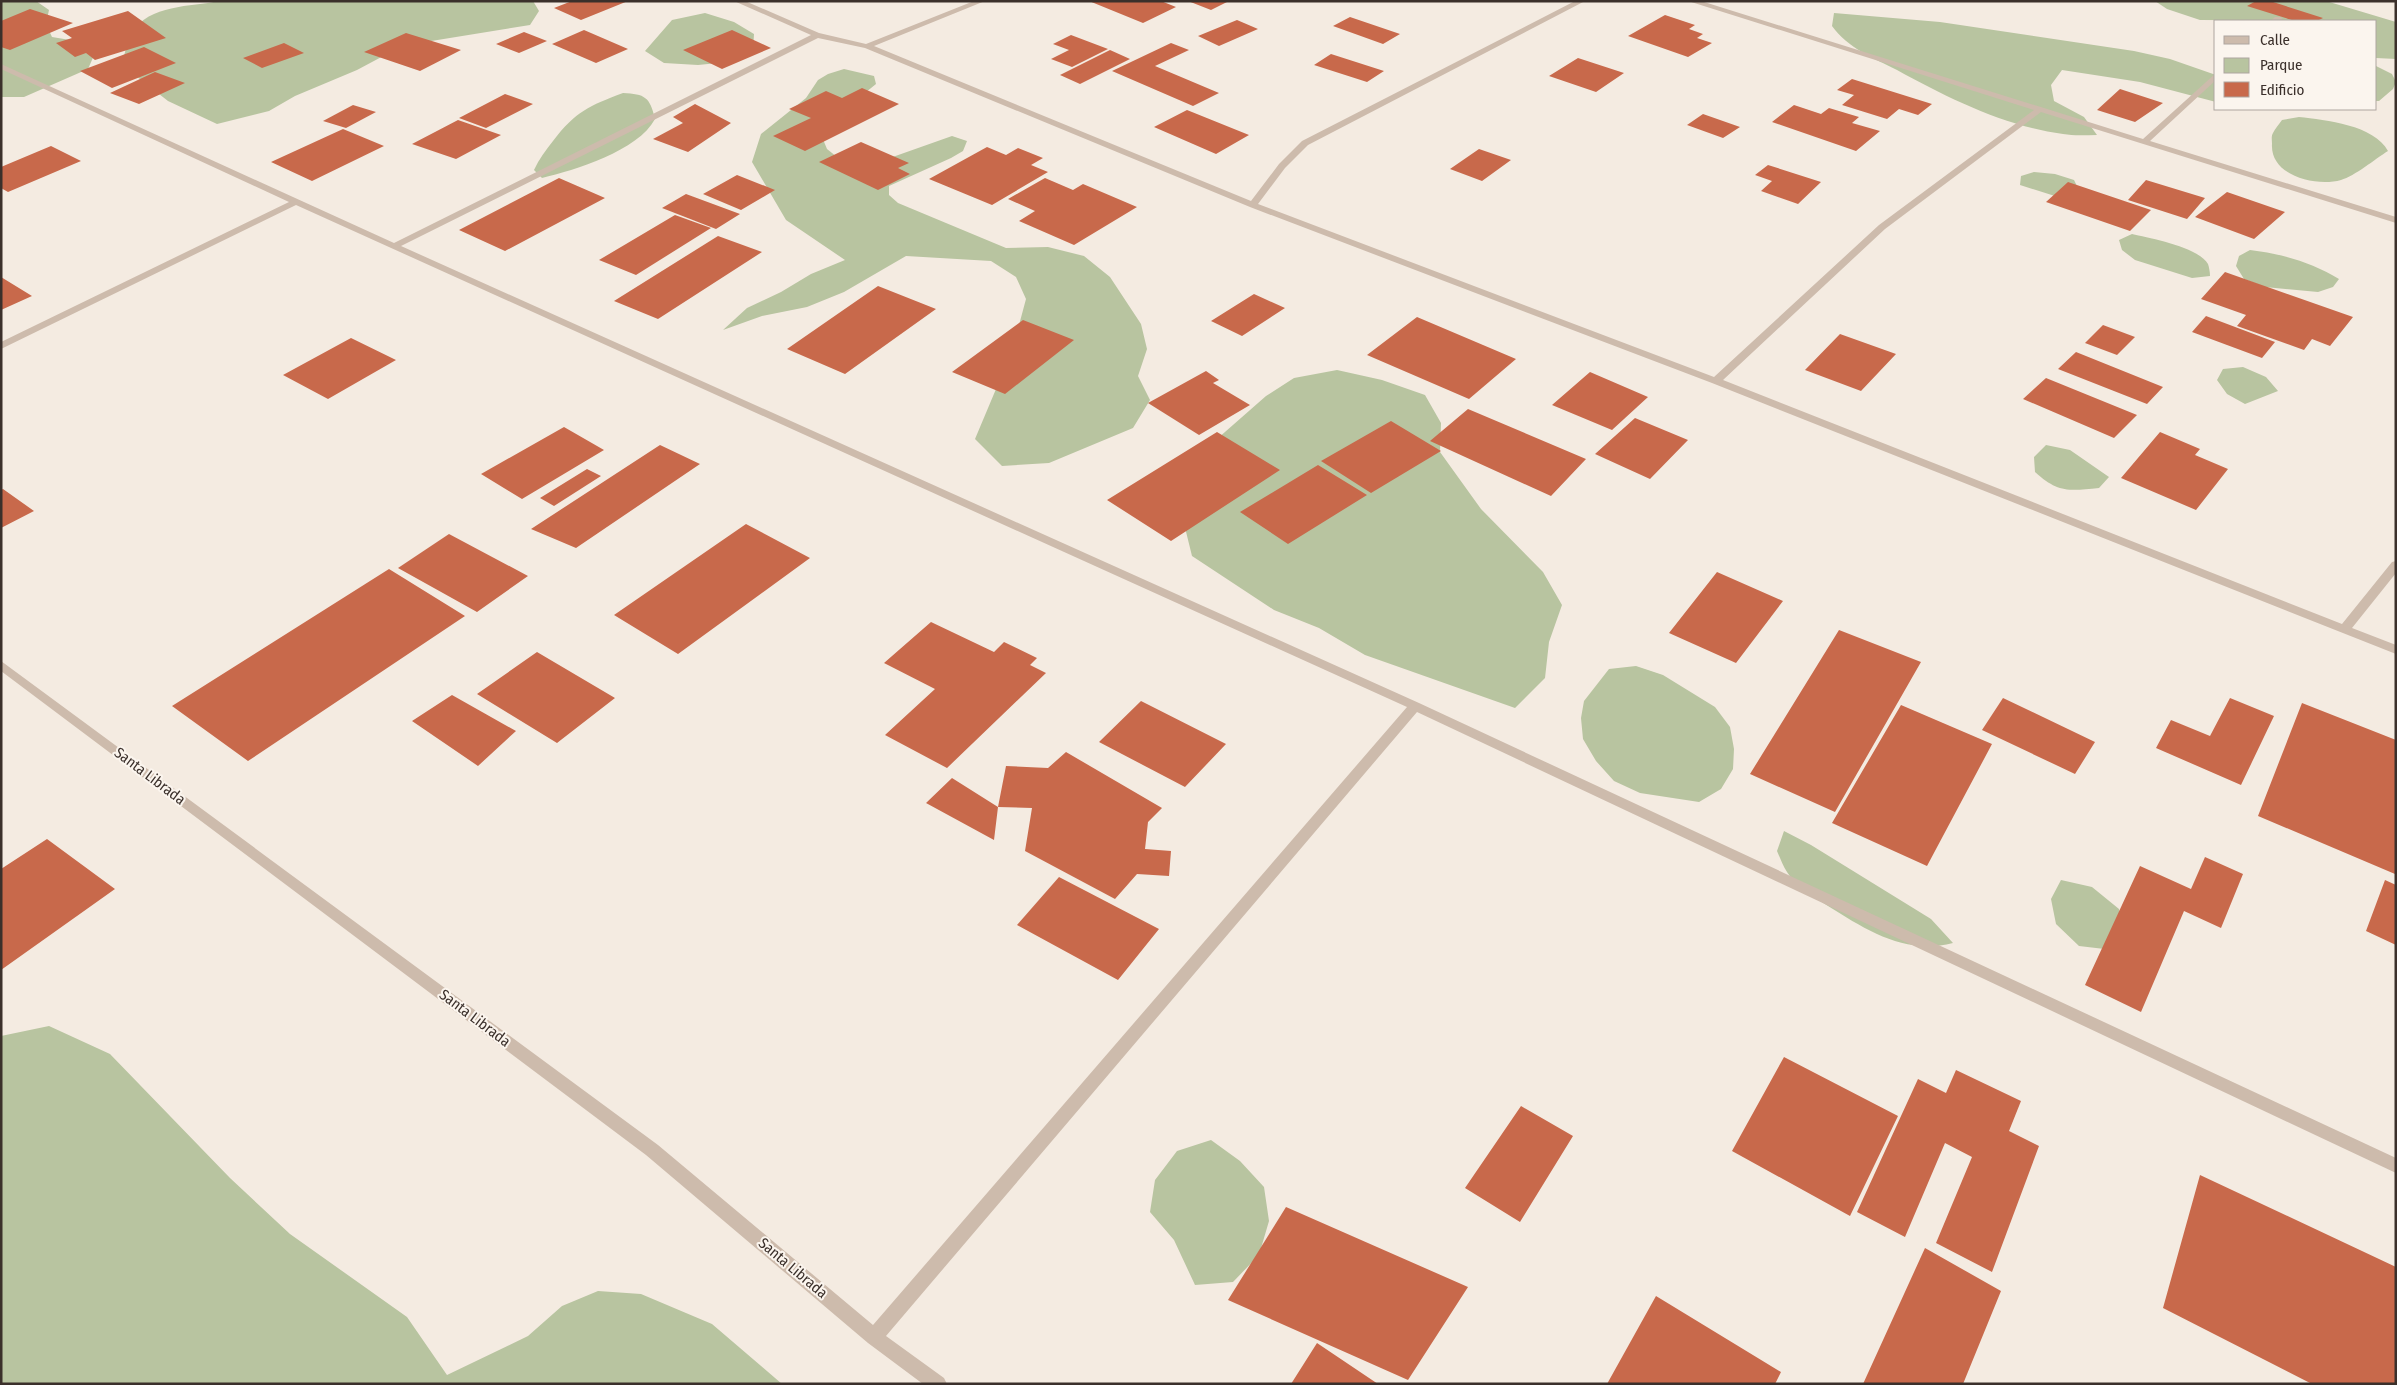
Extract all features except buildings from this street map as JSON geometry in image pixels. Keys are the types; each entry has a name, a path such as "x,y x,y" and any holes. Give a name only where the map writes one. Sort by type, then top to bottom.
{"street":[{"path":"738,1 817,34 867,46 1253,205 1716,381 2396,650"},
{"path":"867,46 981,1"},
{"path":"1253,205 1282,166 1305,143 1581,1"},
{"path":"1694,2 2396,220"},
{"path":"394,246 817,34"},
{"path":"1,66 296,202 1414,706 2396,1166"},
{"path":"2144,142 2214,77"},
{"path":"1716,381 1882,226 2039,110"},
{"path":"1,346 296,202"},
{"path":"2344,630 2396,565"},
{"name":"Santa Librada","path":"1,664 652,1150 874,1337 938,1384"},
{"path":"874,1337 1414,706"}],"green space":[{"path":"1,1 36,1 49,10 46,24 52,37 82,42 95,53 88,69 24,97 1,97"},
{"path":"219,1 533,1 539,11 530,25 419,43 387,54 357,70 295,96 269,111 217,124 168,101 131,72 123,59 132,33 139,24 149,17 171,8"},
{"path":"2155,1 2270,1 2270,4 2274,1 2326,1 2396,22 2396,59 2377,58 2377,20 2200,20 2167,9"},
{"path":"705,13 734,22 754,34 753,50 728,62 698,65 664,63 645,51 672,20"},
{"path":"1834,13 1940,22 2134,51 2170,59 2214,74 2214,101 2140,82 2062,70 2051,85 2054,101 2084,117 2097,135 2071,135 2041,130 1998,118 1936,91 1862,52 1838,34 1832,26"},
{"path":"2377,66 2392,74 2396,82 2393,89 2377,101"},
{"path":"844,69 874,76 876,84 855,101 815,120 827,149 847,165 887,159 952,136 967,141 963,151 951,158 889,186 889,195 898,203 1006,248 1048,247 1084,256 1110,277 1141,324 1147,349 1138,376 1150,400 1133,428 1049,463 1002,466 975,439 1012,351 1026,299 1016,277 991,261 906,256 844,292 807,307 762,316 723,330 747,308 781,292 811,274 845,260 786,220 752,162 761,134 806,98 818,80 828,74"},
{"path":"623,93 637,94 645,98 651,106 655,119 635,141 620,150 571,170 542,178 534,170 540,158 553,141 576,116 592,106"},
{"path":"2299,117 2348,125 2372,135 2388,151 2359,171 2341,180 2319,182 2296,177 2278,164 2273,155 2272,134 2282,120"},
{"path":"2034,172 2055,174 2074,180 2079,190 2058,197 2020,185 2021,176"},
{"path":"2132,234 2173,244 2194,253 2203,258 2208,264 2210,276 2192,278 2135,260 2122,250 2119,240"},
{"path":"2250,250 2296,260 2318,268 2339,279 2333,287 2318,292 2265,287 2244,279 2236,266 2239,256"},
{"path":"2243,367 2266,377 2278,391 2245,404 2227,394 2217,380 2223,369"},
{"path":"1337,370 1382,380 1425,395 1441,423 1440,452 1481,509 1543,572 1562,605 1549,642 1545,678 1515,708 1365,655 1319,628 1274,610 1192,556 1177,495 1217,439 1266,396 1294,378"},
{"path":"2046,445 2070,450 2109,477 2099,488 2072,490 2050,484 2035,472 2034,457"},
{"path":"1636,666 1663,675 1715,707 1730,727 1734,749 1733,769 1721,789 1699,802 1640,793 1614,781 1596,761 1583,739 1581,718 1584,701 1609,669"},
{"path":"1784,831 1811,845 1931,919 1953,943 1919,946 1888,938 1872,932 1811,895 1791,877 1780,859 1777,851"},
{"path":"2061,880 2092,887 2119,909 2125,935 2113,950 2079,946 2056,924 2051,899"},
{"path":"49,1026 110,1054 230,1178 290,1234 407,1317 447,1375 528,1336 562,1306 598,1291 641,1294 712,1324 782,1384 1,1384 1,1036"},
{"path":"1211,1140 1240,1161 1264,1187 1269,1221 1259,1255 1233,1282 1195,1285 1174,1240 1150,1212 1155,1180 1177,1151"}]}
